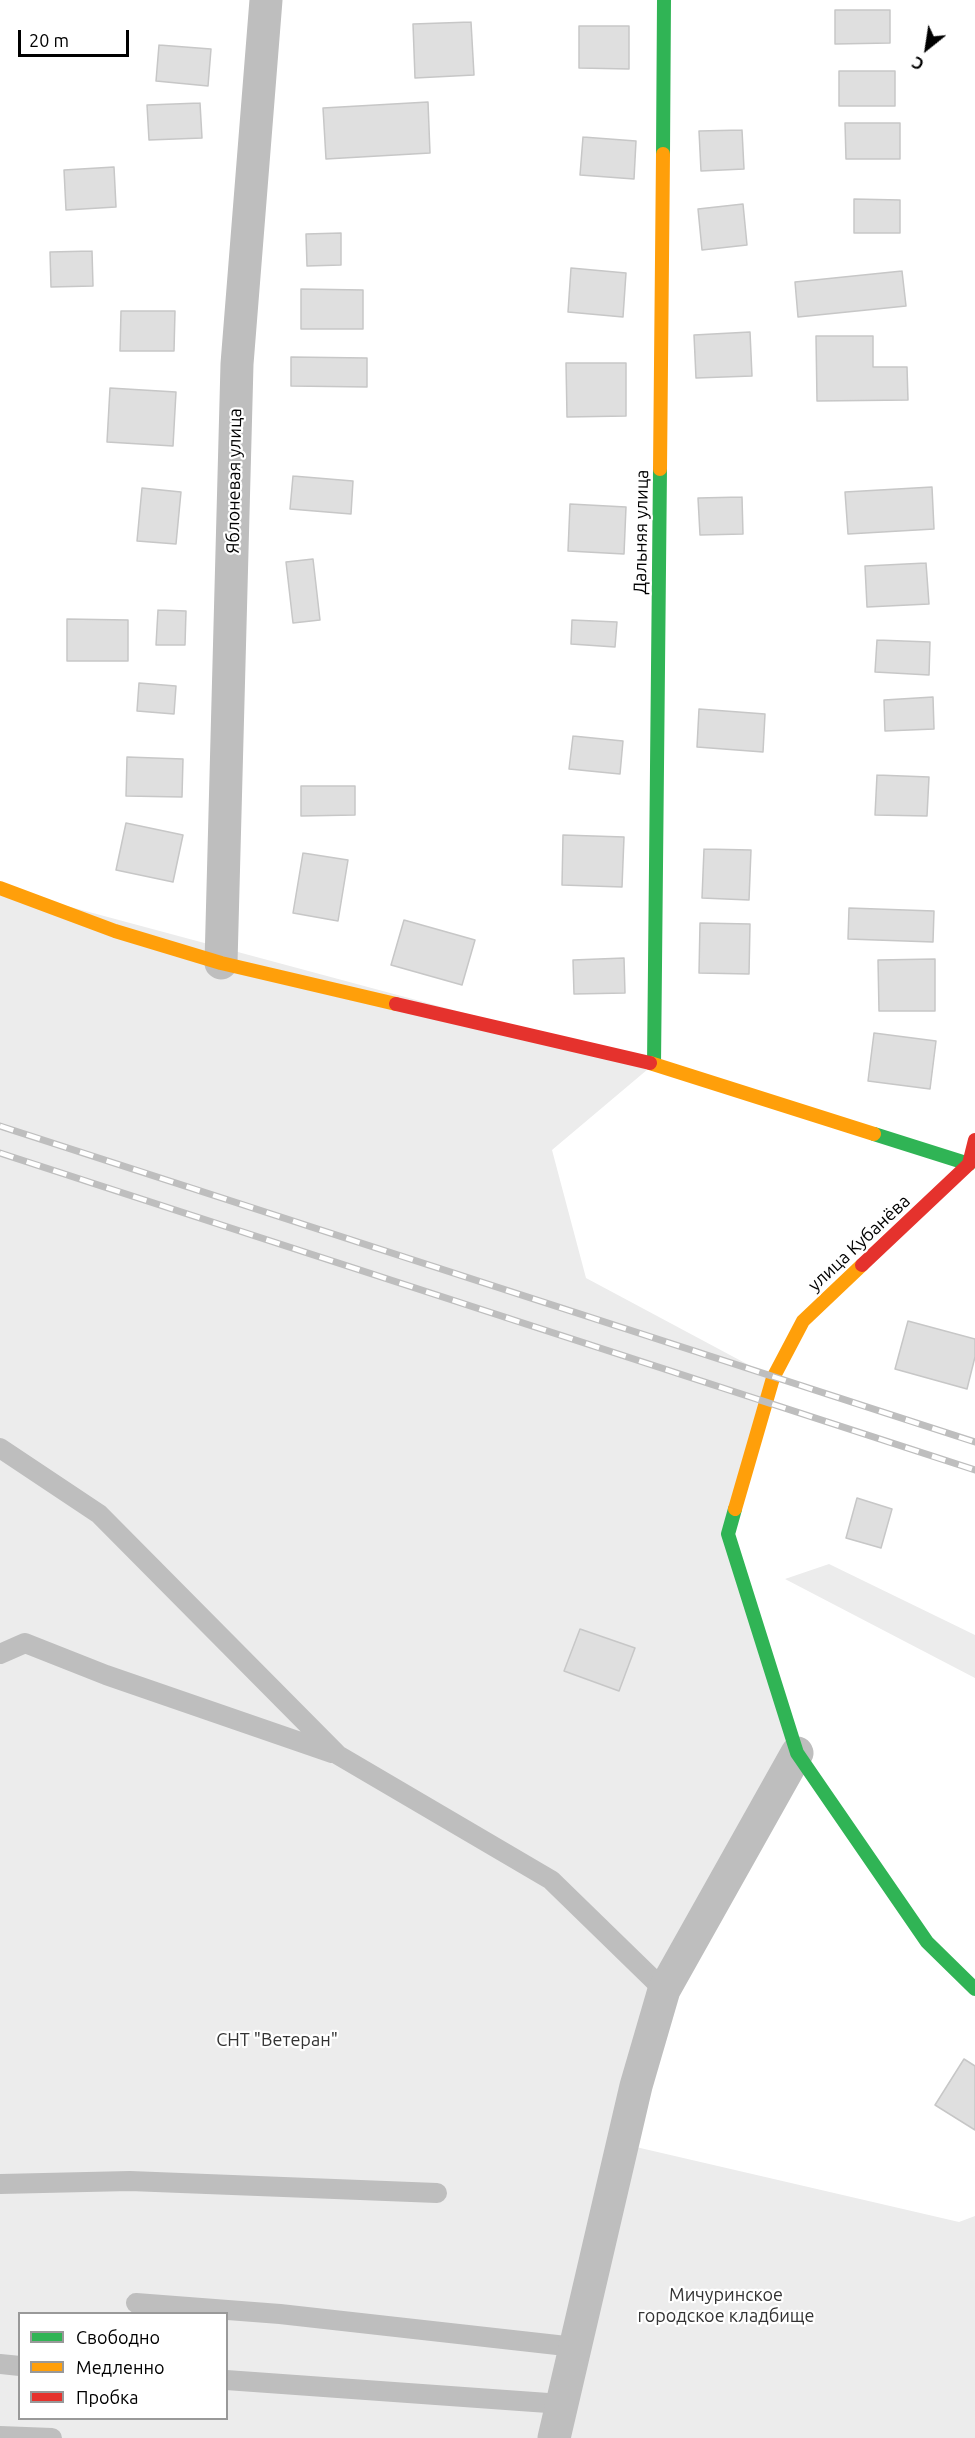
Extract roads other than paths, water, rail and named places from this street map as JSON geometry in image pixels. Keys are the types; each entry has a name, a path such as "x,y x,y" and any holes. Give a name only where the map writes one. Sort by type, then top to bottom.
{"street":[{"name":"Яблоневая улица","path":"221,963 237,363 266,0"},
{"name":"Дальняя улица","path":"654,1064 664,0"},
{"path":"0,888 115,931 221,963 654,1064 972,1169 975,1140"},
{"name":"улица Кубанёва","path":"972,1169 803,1321 773,1378 728,1534 797,1753 927,1942 975,1989"},
{"path":"554,2438 636,2086 664,1990 797,1753"}],"lane":[{"path":"0,1448 99,1514 338,1755"},
{"path":"0,1654 25,1643 106,1675 338,1755 551,1881 664,1990"},
{"path":"0,2184 130,2181 437,2193"},
{"path":"136,2303 280,2314 576,2347"},
{"path":"0,2364 18,2366"},
{"path":"228,2380 562,2404"},
{"path":"0,2436 52,2438"}],"railway":[{"path":"0,1126 975,1442"},
{"path":"0,1153 975,1470"}],"park label":[{"name":"СНТ \"Ветеран\"","path":"277,2040"},
{"name":"Мичуринское городское кладбище","path":"726,2305"}]}
